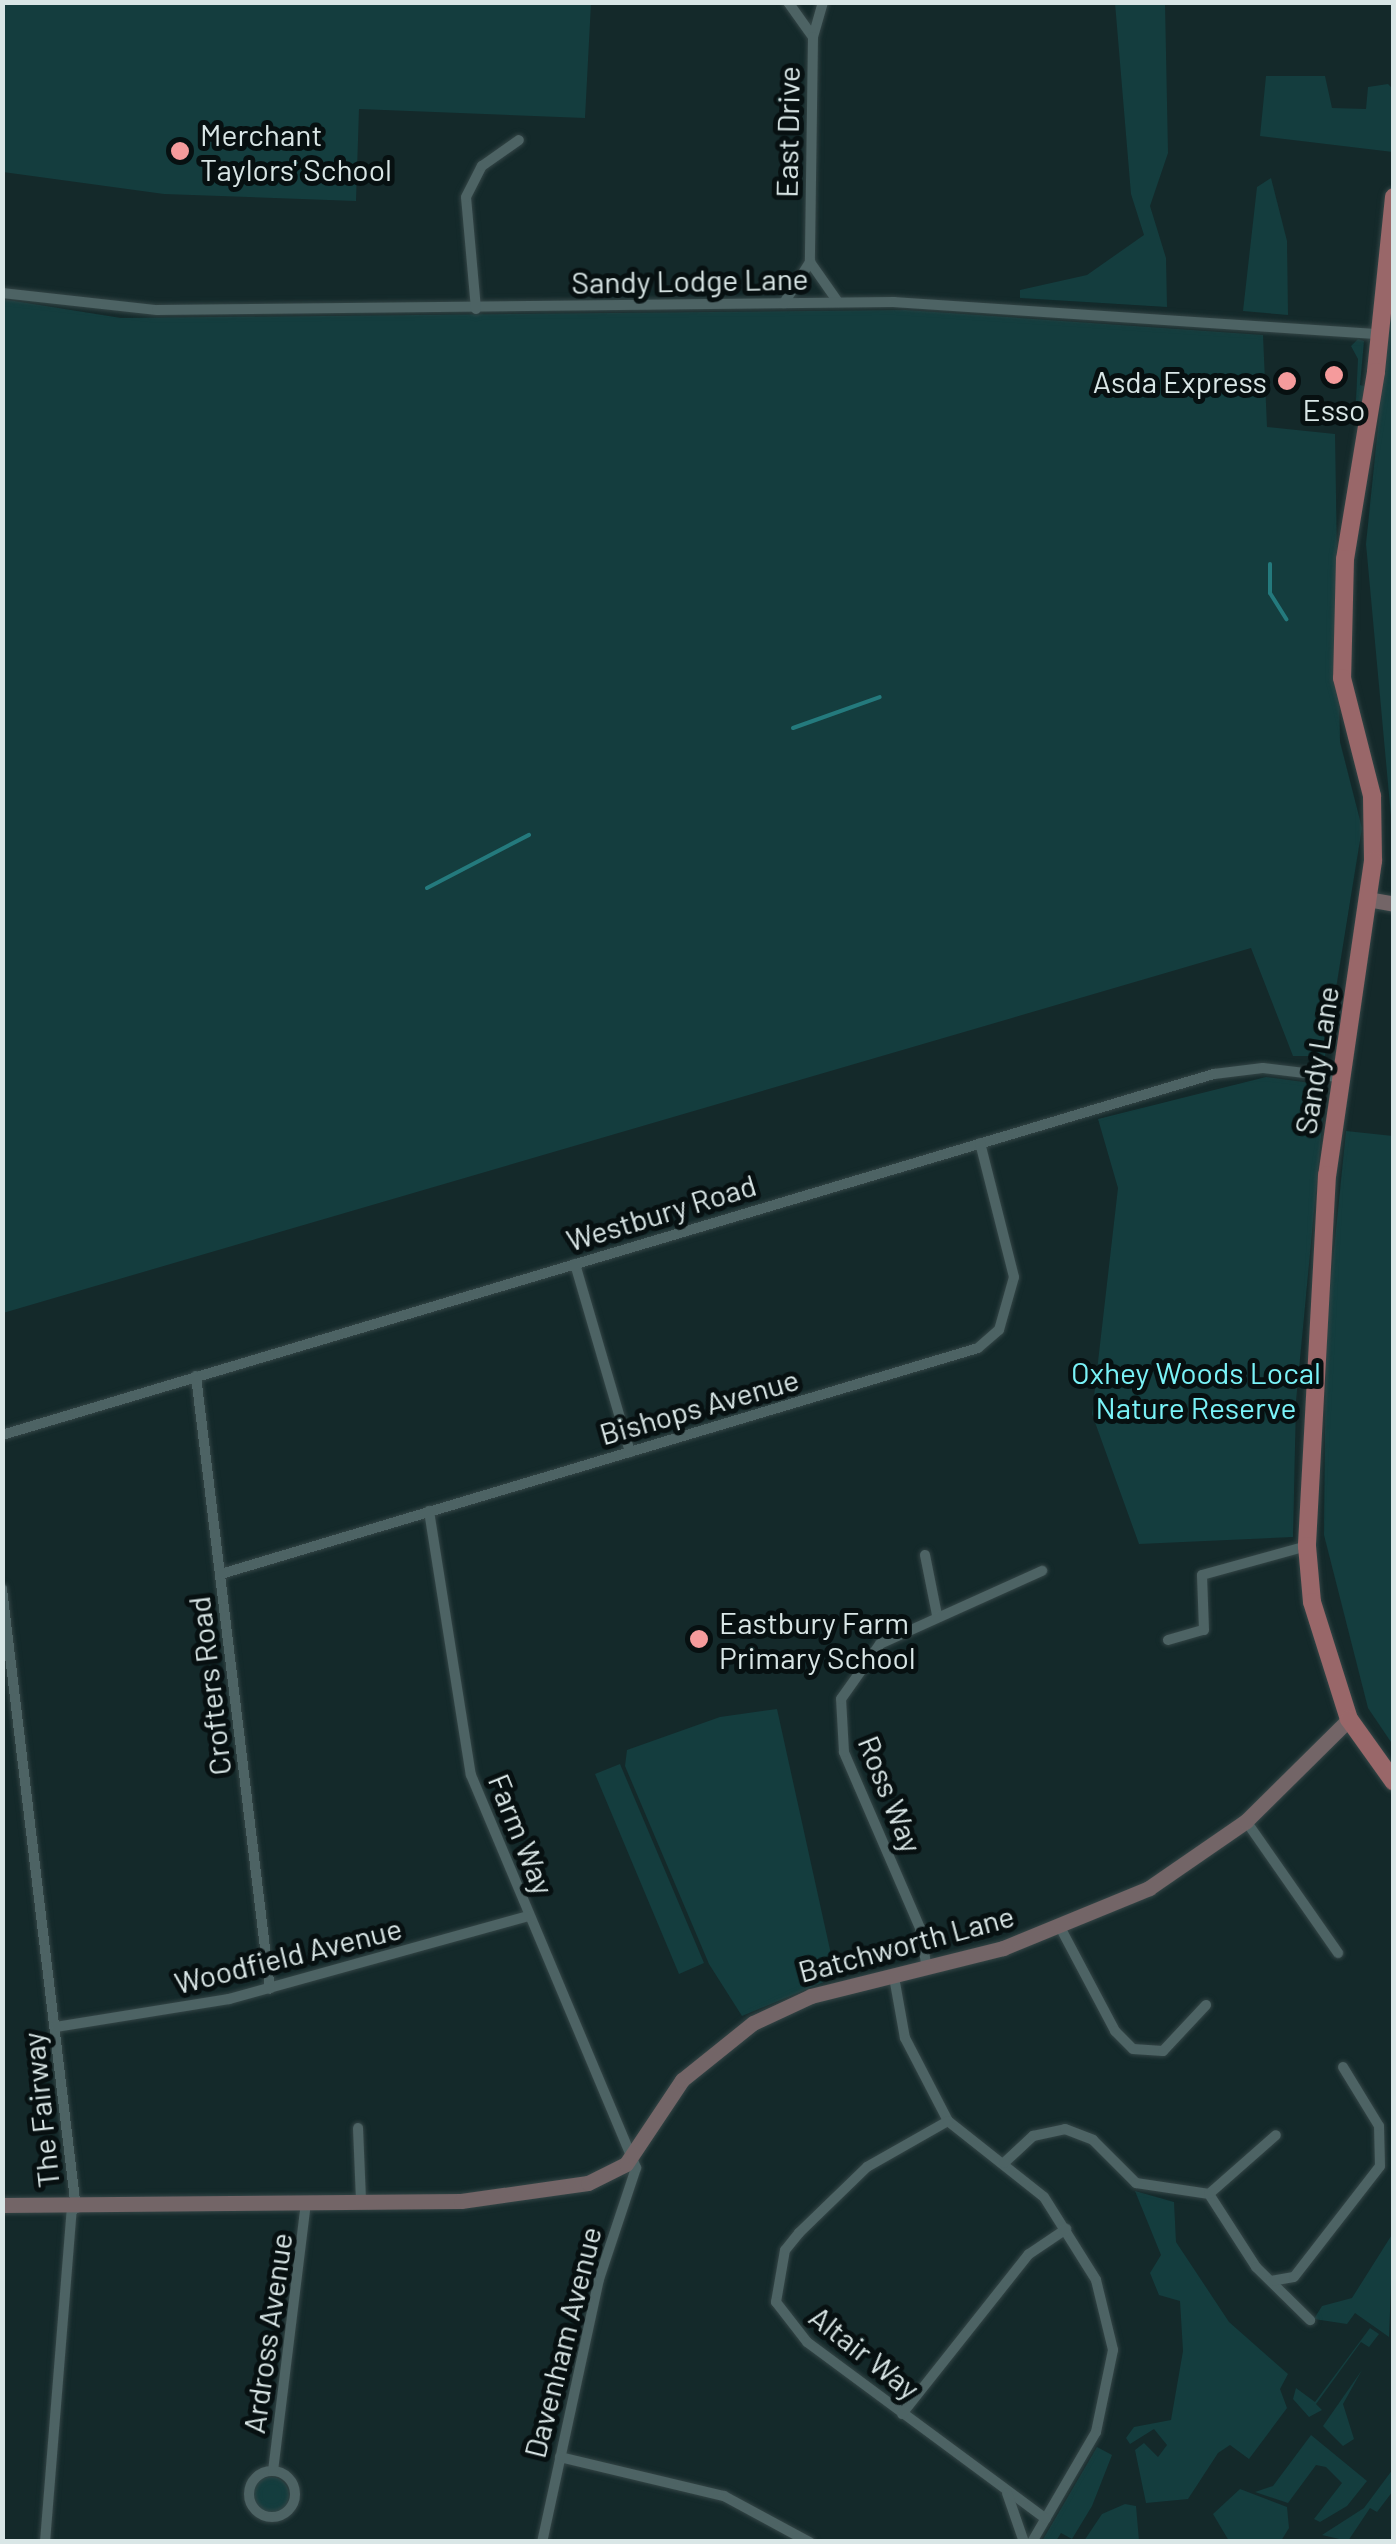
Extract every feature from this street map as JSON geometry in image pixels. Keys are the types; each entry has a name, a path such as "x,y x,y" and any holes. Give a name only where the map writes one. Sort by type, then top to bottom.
{"main road":[{"name":"Sandy Lane","path":"1394,198 1344,559 1342,658 1372,796 1368,900 1337,1077 1307,1546 1312,1602 1349,1719 1394,1782"}],"street":[{"path":"788,2 813,38"},
{"name":"East Drive","path":"810,262 813,38 823,2"},
{"path":"476,309 466,198 482,166 519,140"},
{"path":"784,303 810,262 838,302"},
{"name":"Sandy Lodge Lane","path":"2,293 157,310 838,302 1378,334"},
{"path":"1368,900 1394,904"},
{"name":"Westbury Road","path":"2,1434 1244,1068 1337,1077"},
{"name":"Bishops Avenue","path":"221,1574 968,1353 994,1336 1010,1301 1013,1263 980,1143"},
{"path":"575,1264 630,1452"},
{"name":"Crofters Road","path":"196,1376 270,1989"},
{"name":"Farm Way","path":"429,1512 471,1775 620,2139 633,2157"},
{"path":"1168,1640 1204,1630 1202,1575 1307,1546"},
{"path":"926,1555 937,1615"},
{"name":"Ross Way","path":"927,1969 920,1928 849,1766 839,1706 872,1651 937,1615 1042,1571"},
{"name":"The Fairway","path":"2,1589 56,2026 74,2209 45,2542"},
{"name":"Batchworth Lane","path":"2,2205 74,2209 521,2195 588,2183 633,2157 672,2092 740,2030 811,1996 927,1969 1060,1928 1183,1868 1246,1822 1349,1719"},
{"path":"1246,1822 1338,1953"},
{"name":"Woodfield Avenue","path":"56,2026 270,1989 528,1916"},
{"path":"1060,1928 1096,2000 1133,2049 1170,2048 1206,2005"},
{"path":"894,1977 909,2050 948,2121 1044,2197 1096,2280 1113,2350 1096,2432 1032,2542"},
{"path":"1291,2302 1294,2276 1382,2156 1380,2126 1343,2067"},
{"name":"Altair Way","path":"948,2121 858,2175 789,2243 778,2283 778,2308 797,2333 1046,2519"},
{"path":"358,2128 360,2200"},
{"path":"1004,2163 1033,2136 1065,2129 1093,2140 1136,2183 1209,2194 1270,2282 1310,2320"},
{"path":"1209,2194 1276,2134"},
{"name":"Davenham Avenue","path":"542,2542 599,2279 636,2172 633,2157"},
{"name":"Ardross Avenue","path":"272,2471 305,2255 306,2202"},
{"path":"902,2414 1029,2254 1066,2229"},
{"path":"1270,2282 1294,2276"},
{"path":"560,2457 724,2496 809,2542"},
{"name":"Ardross Avenue","path":"272,2471 291,2480 295,2501 270,2518 254,2510 248,2493 256,2477 272,2471"},
{"path":"1006,2492 1024,2542"}],"green space":[{"name":"Merchant Taylors' School","path":"2,3 591,3 585,118 359,109 356,201 164,194 3,172"},
{"path":"1115,3 1165,3 1168,153 1150,206 1166,258 1167,307 1020,298 1020,290 1087,275 1144,235 1131,194"},
{"path":"1266,76 1325,76 1332,108 1366,109 1368,87 1388,84 1393,89 1393,152 1260,136"},
{"path":"1271,178 1287,241 1288,315 1243,311 1257,187"},
{"path":"1393,281 1393,838 1366,544"},
{"path":"2,299 121,318 906,310 1263,335 1267,427 1335,434 1340,742 1362,828 1325,1056 1293,1056 1251,948 3,1313"},
{"path":"1358,339 1364,341 1360,385 1368,387 1356,418 1349,407 1356,401 1358,359 1351,346"},
{"name":"Oxhey Woods Local Nature Reserve","path":"1266,1077 1326,1085 1296,1401 1293,1537 1139,1544 1092,1414 1118,1188 1098,1119"},
{"name":"Oxhey Woods Local Nature Reserve","path":"1346,1131 1393,1136 1393,1745 1368,1708 1324,1535 1326,1329"},
{"path":"777,1709 836,1977 742,2016 709,1964 625,1766 627,1750 720,1717"},
{"path":"620,1764 704,1963 679,1974 595,1774"},
{"path":"1135,2191 1174,2202 1176,2242 1229,2322 1288,2374 1280,2389 1287,2408 1249,2459 1230,2445 1218,2453 1188,2499 1146,2503 1135,2450 1144,2443 1158,2457 1167,2445 1154,2429 1130,2444 1126,2438 1134,2427 1171,2420 1183,2351 1180,2301 1159,2295 1150,2273 1161,2255"},
{"path":"1393,2233 1389,2337 1355,2313 1347,2324 1314,2319 1322,2306 1352,2298"},
{"path":"1370,2328 1379,2334 1369,2347 1361,2342 1316,2404 1322,2410 1309,2417 1293,2399 1296,2388 1315,2402"},
{"path":"1362,2370 1343,2404 1354,2439 1343,2446 1323,2426"},
{"path":"1311,2435 1367,2481 1347,2506 1320,2522 1314,2519 1342,2483 1326,2467 1316,2465 1288,2503 1255,2492 1273,2486"},
{"path":"1097,2447 1112,2455 1092,2506 1072,2539 1061,2533 1056,2541 1042,2541"},
{"path":"1393,2469 1393,2491 1377,2512 1370,2508 1348,2541 1322,2535 1364,2508"},
{"path":"271,2477 284,2482 289,2495 284,2508 271,2513 258,2508 253,2495 258,2482"},
{"path":"1240,2489 1287,2507 1289,2528 1281,2541 1229,2541 1213,2514"},
{"path":"1125,2504 1136,2506 1139,2541 1084,2541 1102,2514"}],"waterway":[{"path":"1270,564 1270,593 1286,619"},
{"path":"793,728 880,697"},
{"path":"427,888 529,835"}],"place":[{"name":"Merchant Taylors' School","path":"180,151"},
{"name":"Esso","path":"1334,375"},
{"name":"Asda Express","path":"1287,381"},
{"name":"Eastbury Farm Primary School","path":"699,1639"}]}
